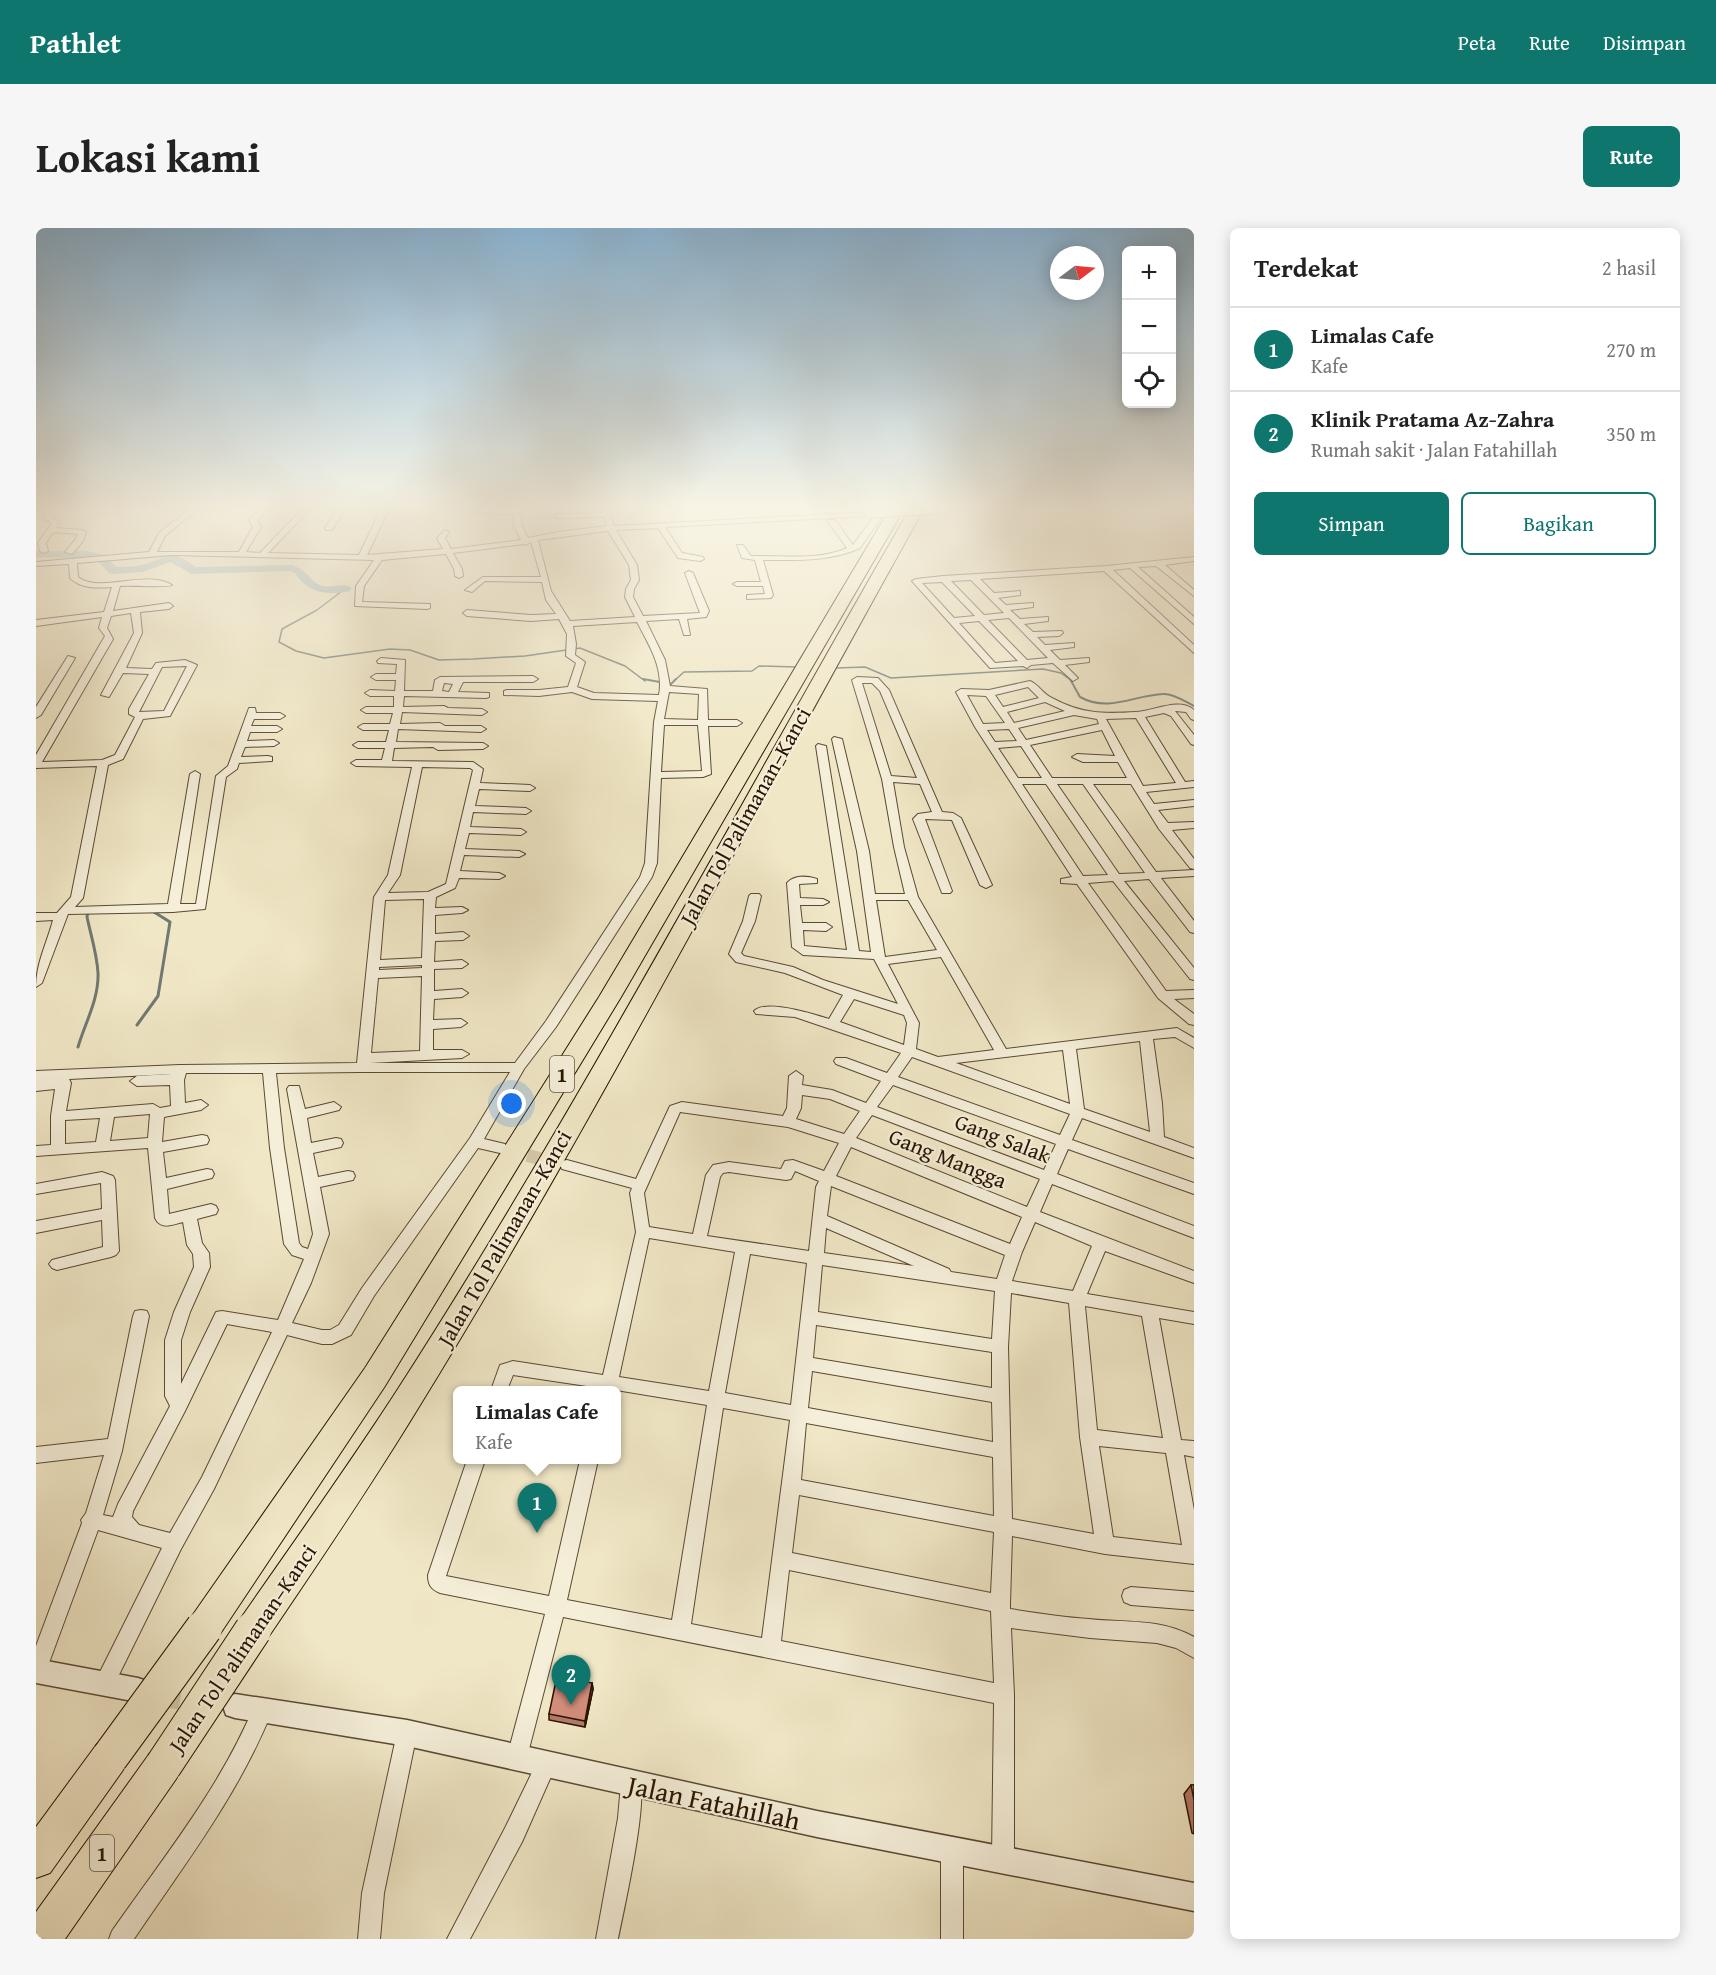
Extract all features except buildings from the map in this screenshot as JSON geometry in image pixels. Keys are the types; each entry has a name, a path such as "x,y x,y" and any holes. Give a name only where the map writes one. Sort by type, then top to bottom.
{"highway":[{"name":"Jalan Tol Palimanan–Kanci","path":"36,1860 204,1628 375,1377 610,997 851,587"},
{"name":"Jalan Tol Palimanan–Kanci","path":"41,1939 163,1766 370,1458 515,1221 873,587"}],"street":[{"path":"36,715 109,639 103,628 107,613 109,587"},
{"path":"352,615 358,604 360,587"},
{"path":"469,590 473,587"},
{"path":"547,587 547,592 566,620 570,656 581,662 572,689"},
{"path":"129,1529 122,1519 124,1510 179,1406 222,1317 332,1338 345,1330 368,1292 475,1142 519,1067 551,1024 646,877 651,863 659,722 664,689 658,654 629,597 631,587"},
{"path":"467,613 566,620 705,614 694,587"},
{"path":"750,597 769,595 767,587"},
{"path":"920,587 993,666 1086,660"},
{"path":"951,587 1026,664"},
{"path":"983,587 1073,678"},
{"path":"1126,587 1194,650"},
{"path":"1157,587 1192,617"},
{"path":"991,596 1017,593"},
{"path":"358,604 427,606"},
{"path":"1010,615 1030,605"},
{"path":"36,623 168,606"},
{"path":"106,695 138,633 135,609"},
{"path":"951,621 1010,615 1045,619"},
{"path":"682,616 687,633"},
{"path":"1159,617 1192,617"},
{"path":"1031,635 1059,633"},
{"path":"1043,648 1071,645"},
{"path":"71,658 76,672 36,765 103,763 119,757 140,716"},
{"path":"381,661 402,662 398,710 386,763"},
{"path":"162,664 192,665 167,714 140,716 134,714 134,709 162,664"},
{"path":"120,670 155,672"},
{"path":"376,677 400,677"},
{"path":"446,693 462,678 532,679"},
{"path":"938,814 884,690 875,680 857,680 887,779 908,828 945,891"},
{"path":"434,765 446,693 440,681 457,681"},
{"path":"1065,881 1080,880 1114,877 1152,875 1193,865 1163,827 1136,785 1103,722 1046,699 1030,684 989,693 961,692 980,727 1080,880 1162,995 1194,1021"},
{"path":"507,693 572,689 581,690 592,696 664,689 704,691 706,774 657,775"},
{"path":"370,693 486,695"},
{"path":"989,693 1026,743 1114,877 1194,976"},
{"path":"1002,710 1046,699"},
{"path":"992,745 1026,743 1103,722 1182,707 1189,710 1194,717"},
{"path":"366,710 482,712"},
{"path":"1167,711 1174,714 1194,742"},
{"path":"980,727 1013,726 1074,712"},
{"path":"36,917 63,913 198,909 203,905 221,776 233,767 251,713 280,716"},
{"path":"1139,715 1182,785"},
{"path":"659,722 737,723"},
{"path":"363,727 481,729"},
{"path":"246,729 277,729"},
{"path":"770,1648 791,1486 823,1187 847,1140 909,1051 914,1031 909,1012 879,959 863,851 837,739"},
{"path":"241,744 274,743"},
{"path":"358,745 483,746"},
{"path":"821,746 854,955"},
{"path":"1116,747 1076,756 1083,759 1121,759"},
{"path":"236,760 268,759"},
{"path":"36,983 63,913 77,898 103,763"},
{"path":"356,763 476,766 477,769 455,874 449,889 430,895 380,897"},
{"path":"364,1063 380,897 394,875 418,764"},
{"path":"824,765 842,765"},
{"path":"173,909 195,774"},
{"path":"887,779 925,781"},
{"path":"1016,781 1086,781 1136,785 1194,784"},
{"path":"1086,781 1152,875 1194,929"},
{"path":"475,786 530,789"},
{"path":"1151,807 1190,804 1194,813"},
{"path":"470,809 526,811"},
{"path":"986,885 956,818 938,814 919,817 908,828 912,897 1002,1053"},
{"path":"1163,827 1194,825"},
{"path":"465,830 521,832"},
{"path":"839,850 863,851"},
{"path":"459,852 519,854"},
{"path":"455,874 499,876"},
{"path":"813,881 794,881 798,947 803,951 879,959 945,953"},
{"path":"426,1055 430,895"},
{"path":"755,896 749,921 735,954 740,959 783,969 909,1012"},
{"path":"870,897 912,897"},
{"path":"794,901 823,902"},
{"path":"430,912 462,910"},
{"path":"796,926 826,927"},
{"path":"429,938 463,936"},
{"path":"783,969 800,962 803,951"},
{"path":"372,969 462,964"},
{"path":"427,995 462,993"},
{"path":"832,1024 851,993"},
{"path":"1162,995 1194,994"},
{"path":"759,1011 796,1013 832,1024 1194,1153"},
{"path":"427,1025 461,1023"},
{"path":"938,1062 1177,1032 1194,1044"},
{"path":"1146,1036 1157,1141"},
{"path":"1003,1859 1004,1695 1001,1610 1003,1526 1000,1347 1003,1286 1014,1252 1078,1112 1069,1046"},
{"path":"36,1076 63,1079 179,1075 462,1054"},
{"path":"841,1061 1194,1189"},
{"path":"364,1063 519,1067"},
{"path":"269,1068 277,1148 294,1248 313,1256"},
{"path":"178,1109 179,1075"},
{"path":"36,1086 63,1079"},
{"path":"58,1148 58,1116 63,1079"},
{"name":"Gang Salak","path":"788,1122 794,1108 796,1082 1194,1232"},
{"path":"105,1684 174,1543 208,1483 282,1327 321,1234 294,1089"},
{"path":"157,1113 201,1105"},
{"path":"299,1115 334,1107"},
{"name":"Gang Mangga","path":"639,1185 678,1107 788,1122 847,1140 1101,1243 1194,1277"},
{"path":"58,1116 153,1109 157,1113"},
{"path":"102,1146 108,1112"},
{"path":"157,1113 155,1145 162,1218 165,1221 212,1210"},
{"path":"36,1151 58,1148 155,1145 202,1140"},
{"path":"475,1142 500,1148"},
{"path":"277,1148 336,1143"},
{"path":"699,1240 713,1175 718,1169 729,1167 786,1174 790,1165 793,1165 1014,1252"},
{"path":"567,1166 639,1185 637,1200 641,1225 645,1232"},
{"path":"159,1185 207,1174"},
{"path":"312,1183 348,1176"},
{"path":"36,1189 105,1178 108,1180 111,1251 57,1264"},
{"path":"36,1227 109,1213"},
{"path":"179,1406 173,1396 173,1340 182,1312 202,1267 201,1253 195,1245 189,1215"},
{"path":"819,1219 939,1270 948,1278"},
{"path":"645,1232 1003,1286 1194,1318"},
{"path":"608,1386 641,1238 645,1232"},
{"path":"1101,1243 1077,1300 1089,1437 1105,1545"},
{"path":"680,1630 716,1399 743,1248"},
{"path":"791,1486 1105,1545 1194,1556 1149,1310"},
{"path":"138,1690 36,1671 77,1564 100,1495 114,1446 141,1316"},
{"path":"809,1317 1000,1347"},
{"path":"804,1363 1000,1396"},
{"path":"501,1386 508,1368 603,1386"},
{"path":"621,1388 716,1399 1001,1452"},
{"path":"1089,1437 1194,1449"},
{"path":"36,1455 114,1446"},
{"path":"475,1464 437,1581 440,1584 1004,1695"},
{"path":"517,1757 556,1607 588,1464"},
{"path":"90,1520 174,1543"},
{"path":"782,1560 1089,1629 1168,1634 1194,1648"},
{"path":"1131,1596 1194,1601"},
{"name":"Jalan Fatahillah","path":"235,1706 407,1733 817,1824 1194,1897"},
{"path":"120,1939 214,1802 249,1743 262,1711"},
{"path":"369,1939 373,1893 407,1733"},
{"path":"458,1939 514,1834 547,1763"},
{"path":"607,1939 632,1784"},
{"path":"952,1850 952,1939"}],"waterway":[{"path":"315,587 324,590 346,588"},
{"path":"346,588 317,610 282,629 279,642 296,651 324,658 390,649 410,650 439,660 473,659 525,656 580,648 625,666 645,681"},
{"path":"674,681 684,672 752,671 759,666 797,667"},
{"path":"836,668 865,667 891,678 1043,669 1061,673 1071,680"},
{"path":"643,679 671,684 674,681"},
{"path":"1071,680 1080,697 1091,702 1122,702 1167,694 1194,706"},
{"path":"78,1047 94,1002 98,983 95,952 87,917 88,911"},
{"path":"137,1025 158,996 170,922 154,912"}],"tunnel":[{"path":"508,1150 556,1163"},
{"path":"156,1693 208,1702"}],"place":[{"name":"Limalas Cafe","path":"537,1533"},
{"name":"Klinik Pratama Az-Zahra","path":"571,1705"}]}
